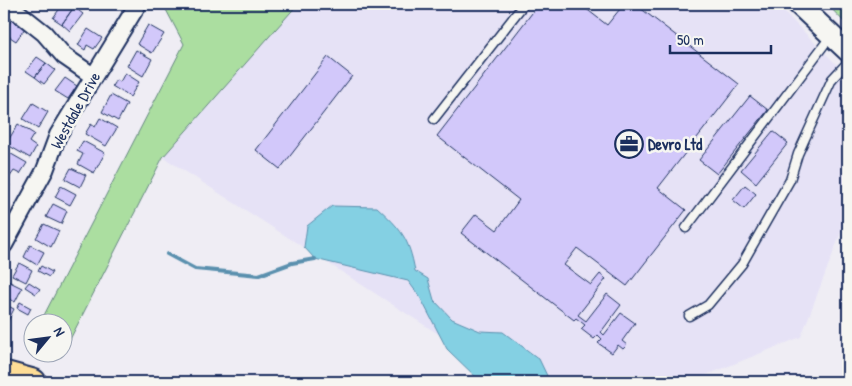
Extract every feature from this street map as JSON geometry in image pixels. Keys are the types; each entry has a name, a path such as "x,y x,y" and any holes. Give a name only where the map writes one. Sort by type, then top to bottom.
{"main road":[{"path":"4,374 33,382"}],"street":[{"name":"Westdale Drive","path":"4,245 45,170 58,135 138,4"},
{"path":"798,4 848,52"},
{"path":"4,5 20,14 44,33 64,56 93,76"}],"lane":[{"path":"434,119 524,4"},
{"path":"686,228 832,36"},
{"path":"689,316 708,305 742,264 790,180 798,154 832,79 848,62"}],"shaded area":[{"path":"294,4 776,4 848,76 848,214 801,337 689,382 513,382 163,157"}],"green space":[{"path":"163,4 298,4 163,157 72,335 72,314 45,314 184,44"},
{"path":"827,4 848,4 848,26"}],"water":[{"path":"332,206 377,207 403,235 410,250 415,271 428,279 434,300 452,319 480,331 503,332 539,359 550,382 481,382 447,349 420,297 408,281 315,259 304,247 307,226"}],"building":[{"path":"63,4 70,4 74,7 62,24 53,18"},
{"path":"539,4 580,4 607,25 624,4 635,4 739,84 658,188 686,210 627,286 577,248 564,265 591,285 600,274 606,279 578,315 586,321 607,294 621,305 601,332 604,335 621,313 635,323 622,341 627,345 623,349 618,345 612,353 598,343 602,339 598,335 594,339 581,329 585,325 576,318 574,320 461,233 476,214 497,230 519,200 437,136"},
{"path":"74,7 83,14 70,31 62,24"},
{"path":"12,19 25,28 16,41 4,33"},
{"path":"148,25 164,34 152,53 137,44"},
{"path":"88,29 102,38 94,49 87,45 85,50 78,45"},
{"path":"136,50 152,59 143,76 127,66"},
{"path":"37,57 46,63 35,77 26,71"},
{"path":"328,57 352,76 280,169 256,150"},
{"path":"46,63 55,70 44,84 35,77"},
{"path":"125,73 139,82 130,97 112,86 116,80 120,82"},
{"path":"65,78 77,86 68,99 55,91"},
{"path":"111,95 127,104 118,121 102,112"},
{"path":"750,96 768,110 717,174 699,160"},
{"path":"33,103 48,112 38,129 23,119"},
{"path":"100,118 117,128 106,146 85,134 91,124 95,127"},
{"path":"18,124 34,134 29,142 36,147 30,158 6,144"},
{"path":"773,131 788,143 756,183 741,170"},
{"path":"83,141 105,153 94,173 78,164 83,154 77,151"},
{"path":"6,151 27,163 20,174 14,171 9,178 4,175"},
{"path":"71,168 86,175 80,187 65,179"},
{"path":"4,181 10,185 4,196"},
{"path":"745,185 756,194 744,209 733,200"},
{"path":"61,186 76,194 70,205 55,197"},
{"path":"53,204 67,211 61,224 46,217"},
{"path":"44,224 59,231 51,247 36,238"},
{"path":"30,245 44,252 37,265 24,257"},
{"path":"19,263 32,270 26,282 12,275"},
{"path":"41,266 52,272 49,277 38,271"},
{"path":"8,281 22,288 15,302 4,296"},
{"path":"29,282 40,289 36,294 25,287"},
{"path":"20,302 31,308 28,314 17,308"},
{"path":"4,304 14,309 6,325 4,324"}],"waterway":[{"path":"167,254 195,269 259,275 292,263 315,259"}],"place":[{"name":"Devro Ltd","path":"629,144"}]}
